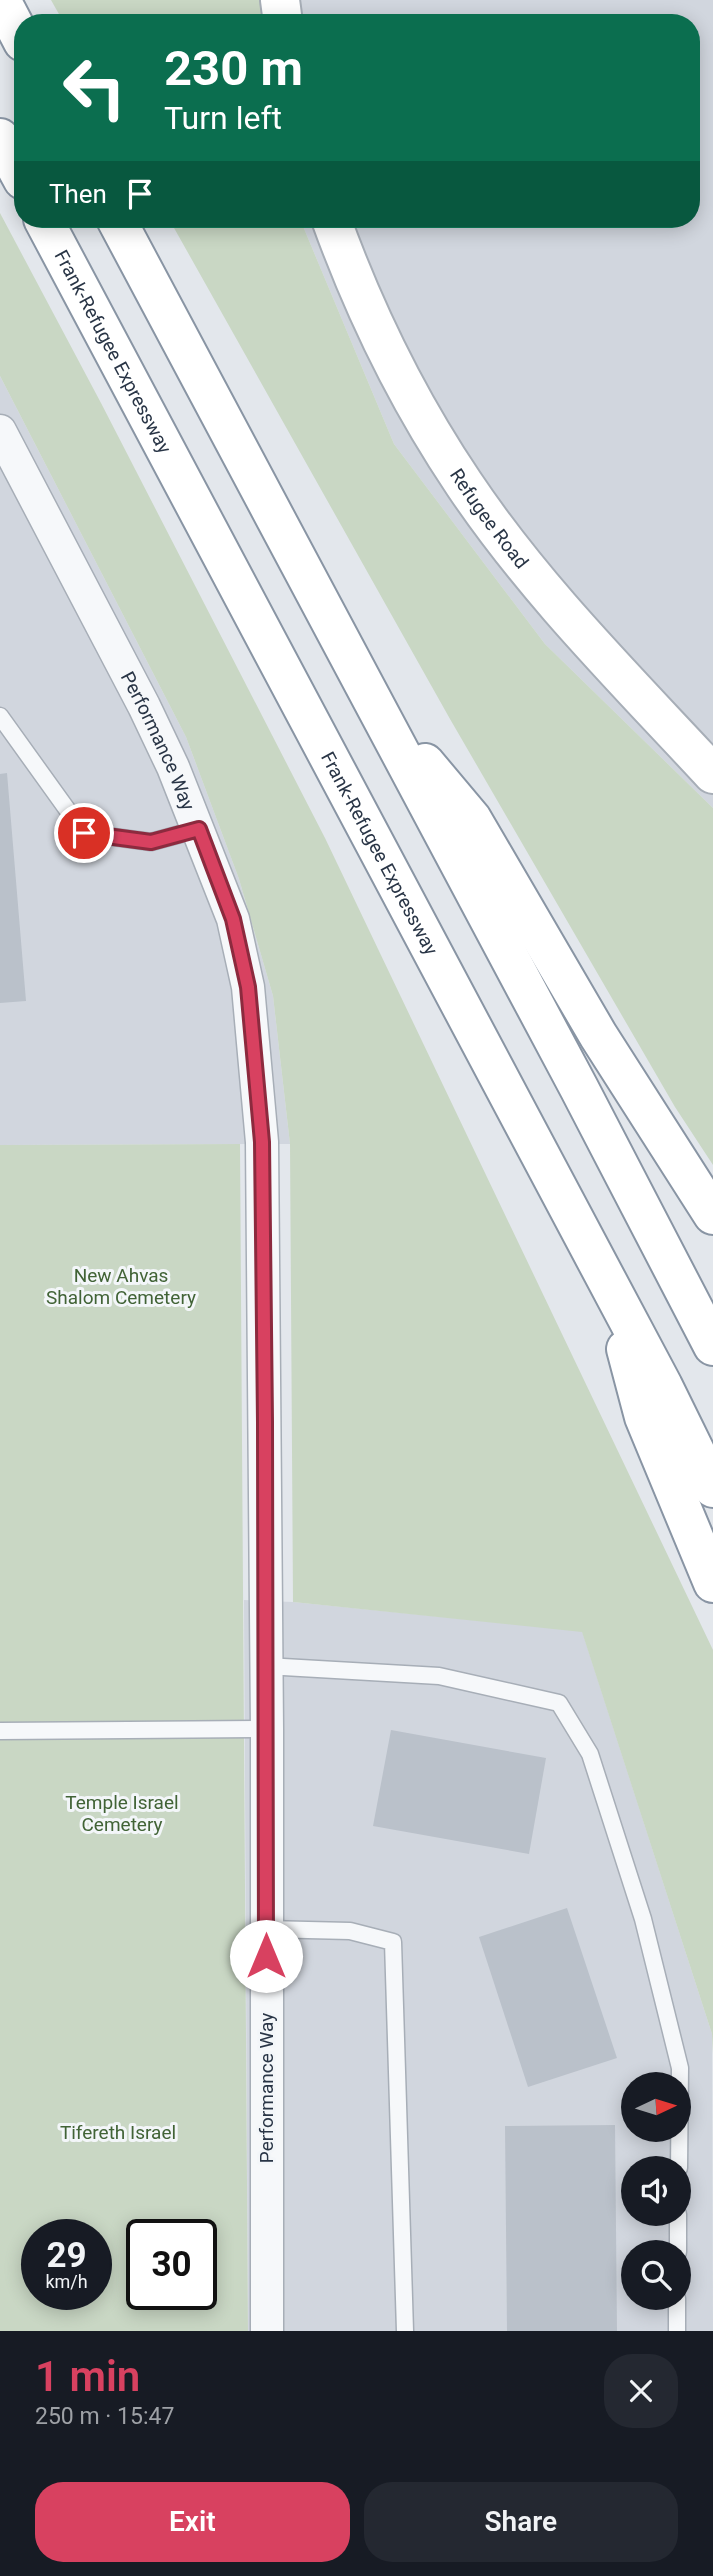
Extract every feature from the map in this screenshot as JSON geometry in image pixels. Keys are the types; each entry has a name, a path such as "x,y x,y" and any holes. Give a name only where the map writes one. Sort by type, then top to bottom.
{"main road":[{"path":"1,0 14,25"},
{"path":"0,138 14,164"},
{"name":"Frank-Refugee Expressway","path":"48,228 609,1286 713,1488"},
{"path":"121,228 713,1346"},
{"name":"Refugee Road","path":"334,228 354,283 386,353 428,428 465,486 575,625 713,774"},
{"path":"374,702 472,819 598,1035 713,1215"},
{"path":"609,1286 644,1417 713,1583"}],"street":[{"name":"Performance Way","path":"0,431 144,706 199,829 233,919 248,987 262,1142 267,1728 267,2331"}],"lane":[{"path":"0,716 84,833 151,842 199,829"},
{"path":"266,1666 439,1676 559,1703 590,1754 643,1919 680,2068 679,2156"},
{"path":"0,1731 267,1728"},
{"path":"266,1929 350,1931 393,1942 405,2331"},
{"path":"677,2310 677,2331"}],"shaded area":[{"path":"260,0 713,0 713,808 545,644 394,444 304,228 700,228 700,14 262,14"},
{"path":"0,376 186,737 239,879 273,996 290,1144 0,1145"},
{"path":"244,1600 293,1602 582,1631 712,2034 713,2331 248,2331"}],"green space":[{"path":"51,0 260,0 262,14 59,14"},
{"path":"0,213 325,838 713,1650 713,2054 712,2034 582,1632 293,1602 290,1144 273,996 239,879 186,737 0,376"},
{"path":"174,228 304,228 394,444 545,644 713,808 713,1165 675,1107 450,719"},
{"path":"240,1144 248,2331 0,2331 0,1145"}],"building":[{"path":"7,773 26,1001 0,1003 0,774"},
{"path":"391,1730 546,1758 529,1854 373,1826"},
{"path":"567,1908 617,2058 528,2087 479,1937"},
{"path":"615,2125 617,2331 507,2331 505,2126"}],"route":[{"path":"84,833 151,842 199,829 233,919 248,987 262,1142 267,1728 266,1956"}],"park label":[{"name":"New Ahvas Shalom Cemetery","path":"121,1286"},
{"name":"Temple Israel Cemetery","path":"122,1813"},
{"name":"Tifereth Israel","path":"118,2132"}]}
